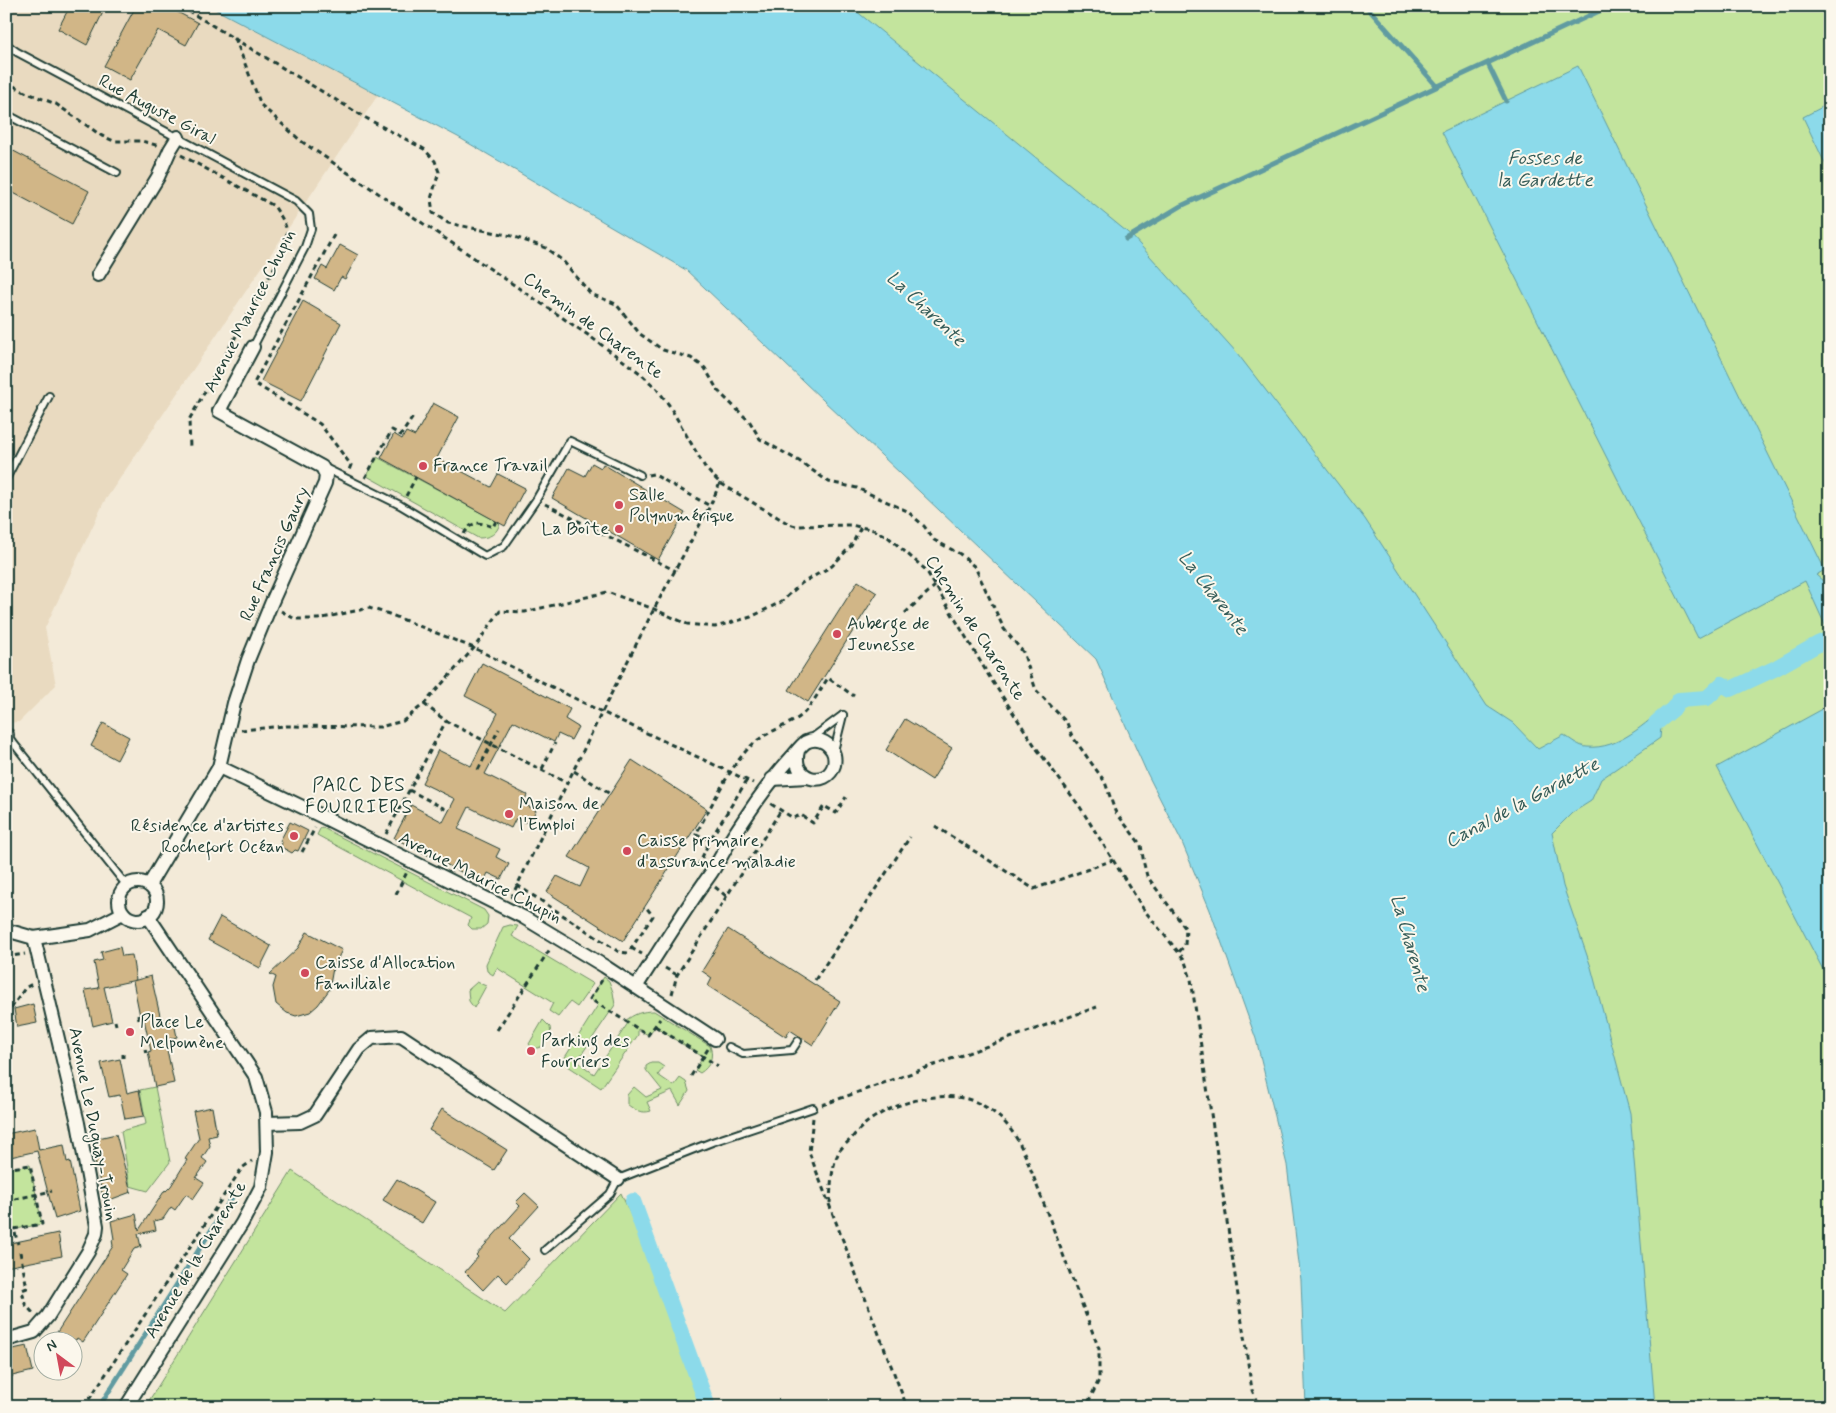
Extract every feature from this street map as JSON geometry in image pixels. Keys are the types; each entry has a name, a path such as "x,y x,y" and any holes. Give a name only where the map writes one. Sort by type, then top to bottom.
{"street":[{"path":"98,276 158,177 178,137"},
{"name":"Avenue Maurice Chupin","path":"253,347 219,411 322,467"},
{"name":"Rue Francis Gaury","path":"149,885 219,767 234,703 270,604 325,483 326,475 322,467"},
{"path":"636,987 766,788 798,751 800,746 809,740 815,740 826,743 834,752 834,764 829,773 819,779 807,777 766,788"},
{"path":"798,751 796,763 798,769 807,777"},
{"name":"Avenue Maurice Chupin","path":"219,767 523,918 608,969 715,1039"},
{"path":"138,882 149,885 156,895 156,907 144,919 133,919 120,908 120,896 127,886 138,882"},
{"path":"6,930 34,938 90,930 124,913"},
{"name":"Avenue de la Charente","path":"126,1407 242,1223 261,1187 267,1152 267,1123 264,1103 256,1077 148,916"},
{"name":"Avenue Le Duguay-Trouin","path":"6,1340 34,1332 42,1323 88,1252 96,1234 97,1226 78,1122 34,938"},
{"path":"267,1123 300,1122 316,1114 359,1049 372,1038 401,1036 618,1179"}],"lane":[{"name":"Rue Auguste Giral","path":"6,44 17,52 296,201"},
{"path":"6,114 117,173"},
{"name":"Avenue Maurice Chupin","path":"253,347 305,247 311,229 308,214 296,201"},
{"path":"6,479 49,396"},
{"path":"322,467 400,505 485,556 504,546 536,500 570,441 640,475"},
{"path":"809,740 843,714 834,752"},
{"path":"7,735 127,886"},
{"path":"729,1047 742,1054 756,1054 792,1050 798,1041"},
{"path":"545,1250 610,1194 618,1179 712,1142 814,1108"}],"path":[{"path":"180,6 366,118 424,149 436,160 439,172 431,199 433,213 448,222 512,236 546,248 563,261 591,294 616,304 640,334 664,350 692,358 705,368 718,391 750,422 760,439 799,461 828,482 856,488 908,511 924,526 934,540 960,554 975,567 1004,629 1023,652 1036,690 1067,724 1072,736 1105,782 1115,811 1141,845 1148,876 1186,929 1185,945 1178,952"},
{"name":"Chemin de Charente","path":"235,38 261,105 301,141 572,324 640,373 657,389 669,405 706,468 720,483 789,524 796,526 851,525 874,530 888,537 926,570 989,676 1037,749 1080,807 1144,910 1184,959 1191,979 1252,1390 1259,1407"},
{"path":"6,82 25,92 56,104 102,136 114,141 142,141 170,150 274,206 282,218 288,234 284,250 189,420 190,448"},
{"path":"334,235 254,383 320,424 351,465 345,478"},
{"path":"362,485 392,430 401,435 413,417"},
{"path":"640,475 653,474 710,506"},
{"path":"400,505 416,477"},
{"path":"505,910 602,712 654,609 710,506 720,483"},
{"path":"536,500 676,571"},
{"path":"460,541 472,524 476,522 482,523 493,528 496,521"},
{"path":"227,732 285,726 380,727 403,721 424,704 474,648 500,611 525,612 607,592 654,609 687,624 715,627 751,617 781,602 802,583 832,566 851,546 861,527"},
{"path":"905,613 935,586"},
{"path":"270,604 295,619 318,619 369,608 389,614 474,648 602,712 766,788 781,810 793,818 801,815 814,823 824,806 836,813 846,797"},
{"path":"747,780 710,840 696,834 742,755 754,743 773,730 796,720 804,713 828,678 854,696"},
{"path":"424,704 446,721 567,783"},
{"path":"380,846 446,721"},
{"path":"478,770 499,729"},
{"path":"542,770 555,743"},
{"path":"574,771 610,794"},
{"path":"409,790 449,811"},
{"path":"619,952 590,999 648,1035 668,1008 677,975 781,810"},
{"path":"935,826 1034,889 1113,860"},
{"path":"815,980 910,837"},
{"path":"396,894 412,862"},
{"path":"517,886 619,952 628,953 653,916 645,906"},
{"path":"497,1030 570,920"},
{"path":"6,1016 25,988 43,977"},
{"path":"907,1407 809,1152 814,1108 1097,1007"},
{"path":"655,1026 718,1066"},
{"path":"691,1076 715,1039"},
{"path":"830,1206 831,1176 840,1150 864,1124 888,1110 921,1100 948,1095 975,1102 998,1115 1016,1136 1026,1158 1100,1349 1099,1380 1086,1407"},
{"path":"84,1407 242,1168 267,1152"},
{"path":"6,1169 30,1164 42,1224 14,1229 18,1244"},
{"path":"6,1201 52,1191"},
{"path":"20,1252 28,1288 22,1290 25,1304 42,1323"}],"shaded area":[{"path":"6,6 209,6 378,95 104,502 45,628 56,685 19,722 6,723"}],"green space":[{"path":"795,6 1830,6 1830,1407 1613,1407"},
{"path":"377,457 500,523 497,530 489,536 478,538 367,476"},
{"path":"321,827 484,910 488,916 487,924 481,929 472,929 468,925 471,918 317,835"},
{"path":"510,925 518,926 512,936 593,984 577,1007 570,1002 558,1017 549,1011 553,1003 497,968 493,975 487,971 486,964 503,927"},
{"path":"604,977 609,981 615,1005 577,1061 594,1074 628,1023 625,1021 638,1013 654,1011 710,1046 711,1058 706,1068 700,1073 695,1070 703,1057 655,1027 648,1035 638,1029 638,1035 601,1088 562,1062 598,1005 590,999"},
{"path":"477,982 486,986 474,1008 469,1001 468,990"},
{"path":"543,1020 550,1027 551,1035 541,1047 533,1049 529,1044"},
{"path":"651,1063 658,1063 664,1067 658,1075 674,1086 680,1078 686,1082 689,1091 680,1105 672,1091 647,1102 651,1111 638,1111 627,1104 627,1095 634,1087 646,1097 662,1090 646,1070 646,1066"},
{"path":"155,1087 170,1162 148,1191 130,1186 121,1131 146,1124 140,1090"},
{"path":"30,1165 42,1224 6,1231 6,1169"},
{"path":"292,1171 505,1313 621,1193 715,1407 413,1407 410,1404 407,1407 145,1407"}],"water":[{"name":"La Charente","path":"209,6 850,6 1132,236 1237,353 1365,519 1487,706 1513,723 1538,749 1564,735 1584,747 1599,747 1610,744 1631,734 1668,705 1673,709 1679,710 1661,727 1660,738 1601,779 1591,801 1572,813 1552,833 1563,886 1591,967 1630,1113 1655,1407 1306,1407 1301,1280 1287,1165 1256,1039 1210,910 1181,840 1147,773 1096,659 686,270 458,137"},
{"name":"Fosses de la Gardette","path":"1578,66 1825,570 1816,575 1830,587 1830,636 1805,581 1698,638 1442,132"},
{"path":"1830,103 1830,174 1803,117"},
{"path":"1830,705 1830,983 1717,767"}],"building":[{"path":"70,6 106,6 87,45 58,29"},
{"path":"136,6 166,6 198,23 186,45 158,30 130,80 104,66"},
{"path":"6,147 89,191 72,224 6,189"},
{"path":"340,245 358,255 345,279 341,277 334,290 315,279 322,266 327,269"},
{"path":"303,301 341,323 301,401 261,381"},
{"name":"France Travail","path":"433,403 459,417 437,458 491,487 498,474 525,488 505,526 381,458 394,434 402,439 406,432 415,436"},
{"name":"Salle Polynumérique","path":"592,463 601,468 603,464 685,513 658,560 552,498 569,468 585,476"},
{"name":"Auberge de Jeunesse","path":"858,581 877,593 808,702 789,690"},
{"name":"Maison de l'Emploi","path":"482,663 570,709 565,719 578,727 571,740 558,734 554,742 513,721 485,774 527,795 523,804 536,810 529,824 516,818 511,828 469,807 458,829 500,849 496,857 509,864 501,879 488,873 483,883 394,838 411,805 443,822 455,799 422,783 438,750 471,766 498,713 465,696"},
{"path":"905,719 952,748 932,780 886,750"},
{"path":"103,723 129,737 117,760 91,746"},
{"name":"Caisse primaire d'assurance maladie","path":"632,760 707,809 623,941 547,892 557,876 580,887 589,868 569,857"},
{"name":"Résidence d'artistes Rochefort Océan","path":"290,822 308,831 298,851 295,850 292,853 281,847 282,842 280,841"},
{"path":"220,917 271,946 260,968 208,940"},
{"path":"728,929 840,1001 813,1045 790,1030 786,1037 708,986 712,978 702,971"},
{"name":"Caisse d'Allocation Familliale","path":"307,932 342,950 333,968 329,990 310,1012 296,1016 287,1013 276,1004 273,987 276,977 270,974 298,948"},
{"path":"120,947 122,956 132,955 136,980 104,987 112,1021 93,1026 85,990 99,988 94,962 103,960 101,952"},
{"path":"151,976 161,1020 173,1018 177,1037 165,1040 174,1083 155,1087 148,1052 151,1051 143,1015 140,1016 133,981"},
{"path":"33,1004 37,1023 17,1027 14,1009"},
{"path":"120,1059 127,1093 139,1090 144,1116 125,1119 120,1095 109,1097 101,1063"},
{"path":"212,1107 217,1135 208,1137 210,1146 202,1158 207,1162 196,1178 204,1183 193,1199 186,1194 175,1210 171,1207 163,1219 154,1221 156,1230 138,1234 141,1247 134,1249 121,1270 127,1274 83,1342 82,1330 58,1330 113,1246 112,1240 114,1239 111,1221 136,1214 139,1230 165,1190 171,1186 187,1160 185,1159 199,1138 193,1111"},
{"path":"442,1109 507,1150 494,1170 429,1130"},
{"path":"35,1128 39,1150 64,1145 67,1162 70,1161 80,1211 55,1219 37,1151 6,1158 6,1134"},
{"path":"116,1134 131,1192 104,1202 94,1155 97,1155 94,1139"},
{"path":"397,1179 435,1202 422,1223 383,1200"},
{"path":"525,1193 539,1206 509,1239 529,1259 507,1283 498,1274 483,1290 465,1272 478,1257 476,1255 520,1206 516,1202"},
{"path":"58,1233 62,1256 6,1267 6,1244"},
{"path":"27,1346 32,1371 8,1377 6,1363 11,1362 8,1350"}],"waterway":[{"path":"1366,6 1437,86"},
{"path":"1126,239 1181,206 1610,6"},
{"path":"1488,64 1506,101"},
{"name":"Canal de la Gardette","path":"1656,723 1673,709 1679,700 1707,698 1722,684 1731,689 1774,669 1830,639"},
{"path":"99,1407 233,1196"},
{"path":"633,1201 708,1407"},
{"path":"1818,1407 1830,1401"}],"place":[{"name":"France Travail","path":"423,466"},
{"name":"Salle Polynumérique","path":"619,505"},
{"name":"La Boîte","path":"619,529"},
{"name":"Auberge de Jeunesse","path":"837,634"},
{"name":"Maison de l'Emploi","path":"509,814"},
{"name":"Résidence d'artistes Rochefort Océan","path":"294,836"},
{"name":"Caisse primaire d'assurance maladie","path":"627,851"},
{"name":"Caisse d'Allocation Familliale","path":"305,973"},
{"name":"Place Le Melpomène","path":"130,1032"},
{"name":"Parking des Fourriers","path":"531,1051"}],"district":[{"name":"PARC DES FOURRIERS","path":"359,796"}]}
